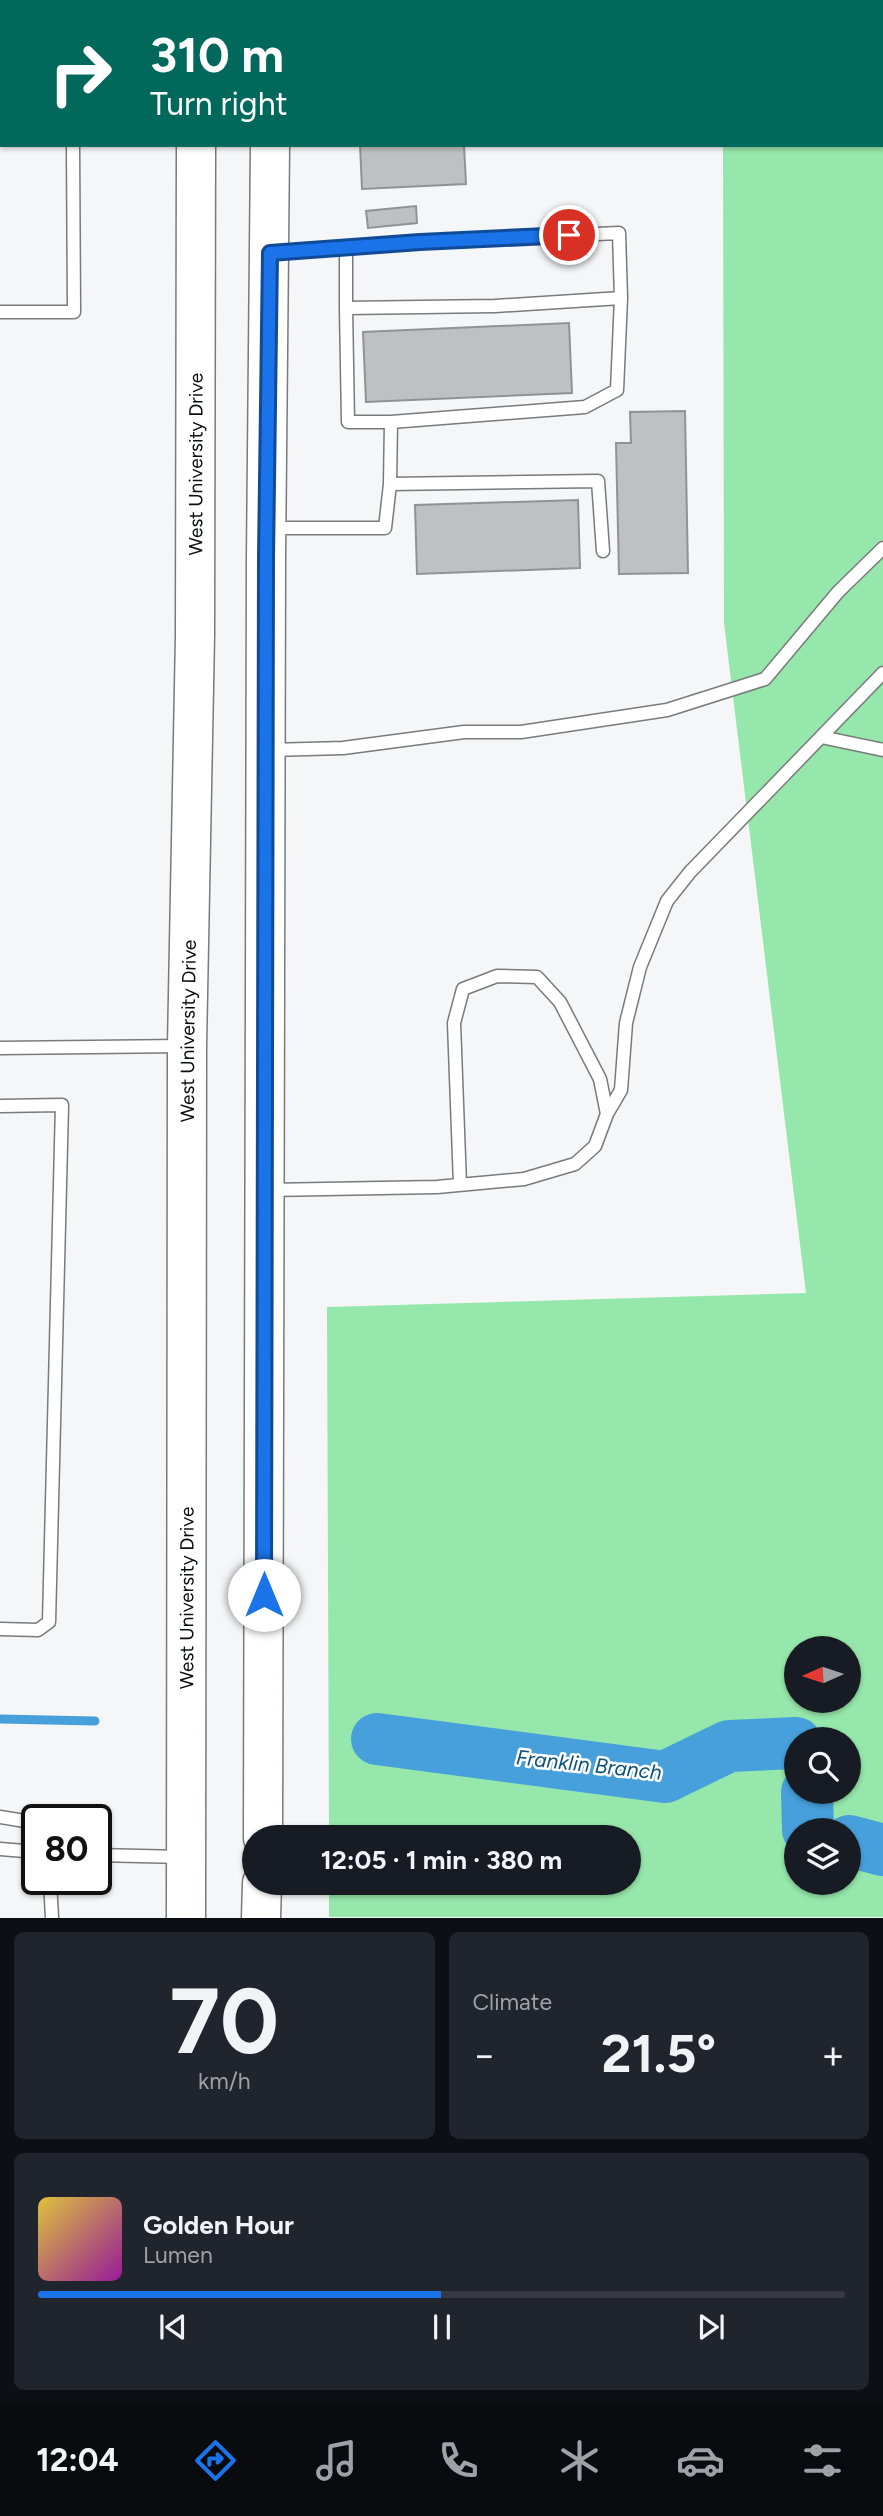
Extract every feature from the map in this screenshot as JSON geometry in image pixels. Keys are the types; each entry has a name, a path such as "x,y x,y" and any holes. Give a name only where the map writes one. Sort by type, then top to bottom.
{"highway":[{"name":"West University Drive","path":"186,1917 187,1046 195,635 196,147"},
{"path":"263,1825 270,147"},
{"path":"261,1917 262,1895"}],"lane":[{"path":"0,312 74,312 73,147"},
{"path":"270,253 420,242 618,233 621,298 617,390 585,407 391,422 348,422 346,249"},
{"path":"346,308 495,306 621,298"},
{"path":"268,528 385,528 390,484 391,422"},
{"path":"390,484 598,481 603,551"},
{"path":"266,750 343,748 464,732 521,732 667,710 765,679 838,593 883,548"},
{"path":"265,1190 460,1185 524,1179 575,1164 595,1146 607,1114 621,1090 626,1023 640,967 667,901 690,872 883,673"},
{"path":"821,737 883,750"},
{"path":"460,1185 454,1023 463,989 497,976 537,977 559,1002 600,1079 607,1114"},
{"path":"0,1048 187,1046"},
{"path":"0,1106 62,1105 49,1622 38,1630 0,1629"},
{"path":"0,1817 21,1820"},
{"path":"0,1849 21,1851"},
{"path":"112,1855 186,1857"},
{"path":"51,1895 52,1917"}],"green space":[{"path":"723,147 883,147 883,1917 329,1917 329,1895 641,1895 641,1825 329,1825 327,1307 806,1293 724,623"}],"building":[{"path":"360,147 464,147 466,184 362,189"},
{"path":"416,206 417,223 368,228 366,211"},
{"path":"569,323 572,393 366,402 363,332"},
{"path":"685,411 688,573 619,574 616,443 631,443 630,412"},
{"path":"578,500 580,568 417,574 415,505"}],"waterway":[{"name":"Franklin Branch","path":"0,1719 95,1721"},
{"name":"Franklin Branch","path":"377,1739 665,1777 729,1746 784,1744"},
{"name":"Franklin Branch","path":"807,1804 808,1818"},
{"name":"Franklin Branch","path":"861,1844 883,1850"}],"route":[{"path":"264,1595 266,558 270,253 569,235"}]}
